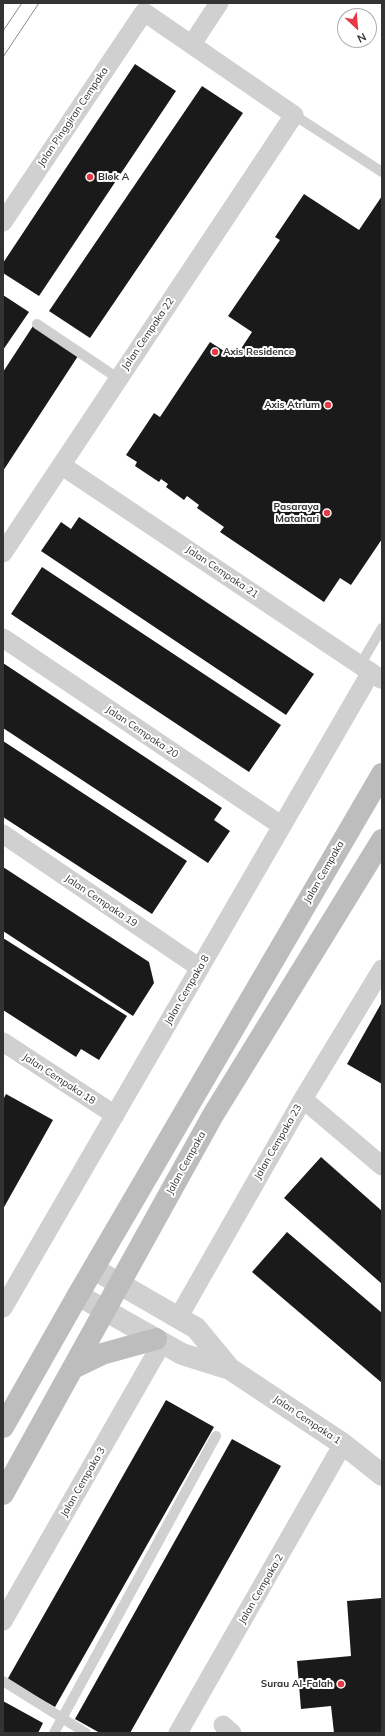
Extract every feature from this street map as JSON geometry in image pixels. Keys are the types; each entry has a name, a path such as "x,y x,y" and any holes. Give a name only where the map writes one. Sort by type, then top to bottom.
{"main road":[{"name":"Jalan Cempaka","path":"3,1427 78,1295 382,774"},
{"name":"Jalan Cempaka","path":"3,1494 212,1115 382,840"},
{"path":"73,1368 102,1354 159,1341"}],"street":[{"path":"219,3 192,44 294,115"},
{"name":"Jalan Pinggiran Cempaka","path":"3,222 144,12 192,44"},
{"name":"Jalan Cempaka 22","path":"3,553 294,115"},
{"name":"Jalan Cempaka 21","path":"61,465 371,672"},
{"name":"Jalan Cempaka 20","path":"3,638 282,826"},
{"name":"Jalan Cempaka 8","path":"3,1308 371,672"},
{"name":"Jalan Cempaka 19","path":"3,834 200,968"},
{"name":"Jalan Cempaka 23","path":"178,1318 303,1099 382,969"},
{"name":"Jalan Cempaka 18","path":"3,1042 115,1115"},
{"path":"303,1099 382,1166"},
{"name":"Jalan Cempaka 1","path":"94,1269 196,1328 230,1369"},
{"name":"Jalan Cempaka 1","path":"78,1295 182,1354 230,1369 343,1444 382,1475"},
{"name":"Jalan Cempaka 3","path":"3,1621 159,1341"},
{"name":"Jalan Cempaka 2","path":"178,1733 343,1444"}],"lane":[{"path":"294,115 382,172"},
{"path":"37,324 119,379"},
{"path":"371,672 382,628"},
{"path":"54,1733 216,1436"},
{"path":"3,1681 86,1733"}],"building":[{"name":"Blok A","path":"135,64 176,91 39,296 3,273 3,263"},
{"path":"202,86 243,113 90,338 49,311"},
{"path":"304,194 359,230 382,196 382,539 351,585 340,578 324,602 220,532 224,527 197,508 199,505 187,496 184,500 166,487 168,484 161,479 159,482 135,466 137,462 126,455 154,413 160,417 210,342 235,358 252,332 228,316 280,240 275,237"},
{"path":"3,295 29,312 3,350"},
{"path":"33,326 78,356 3,471 3,372"},
{"path":"79,517 314,674 286,715 41,551 61,522 71,529"},
{"path":"42,567 281,725 249,772 11,614"},
{"path":"3,663 222,808 214,820 230,831 208,863 3,728"},
{"path":"3,741 187,861 152,914 3,817"},
{"path":"3,867 149,962 154,983 133,1016 3,931"},
{"path":"3,938 127,1016 99,1060 81,1049 76,1057 3,1010"},
{"path":"382,1002 382,1084 347,1064"},
{"path":"6,1094 53,1120 3,1209 3,1100"},
{"path":"321,1157 382,1211 382,1284 284,1198"},
{"path":"287,1232 382,1313 382,1383 252,1272"},
{"path":"166,1400 214,1427 55,1707 7,1680"},
{"path":"232,1439 281,1466 130,1733 100,1733 75,1719"},
{"name":"Surau Al-Falah","path":"382,1598 382,1733 334,1733 331,1706 301,1709 297,1661 351,1656 347,1601"},
{"path":"3,1701 43,1723 38,1733 3,1733"}],"tram line":[{"path":"3,31 22,3"},
{"path":"3,57 39,3"}],"place":[{"name":"Blok A","path":"90,177"},
{"name":"Axis Residence","path":"215,352"},
{"name":"Axis Atrium","path":"328,405"},
{"name":"Pasaraya Matahari","path":"327,513"},
{"name":"Surau Al-Falah","path":"341,1684"}]}
